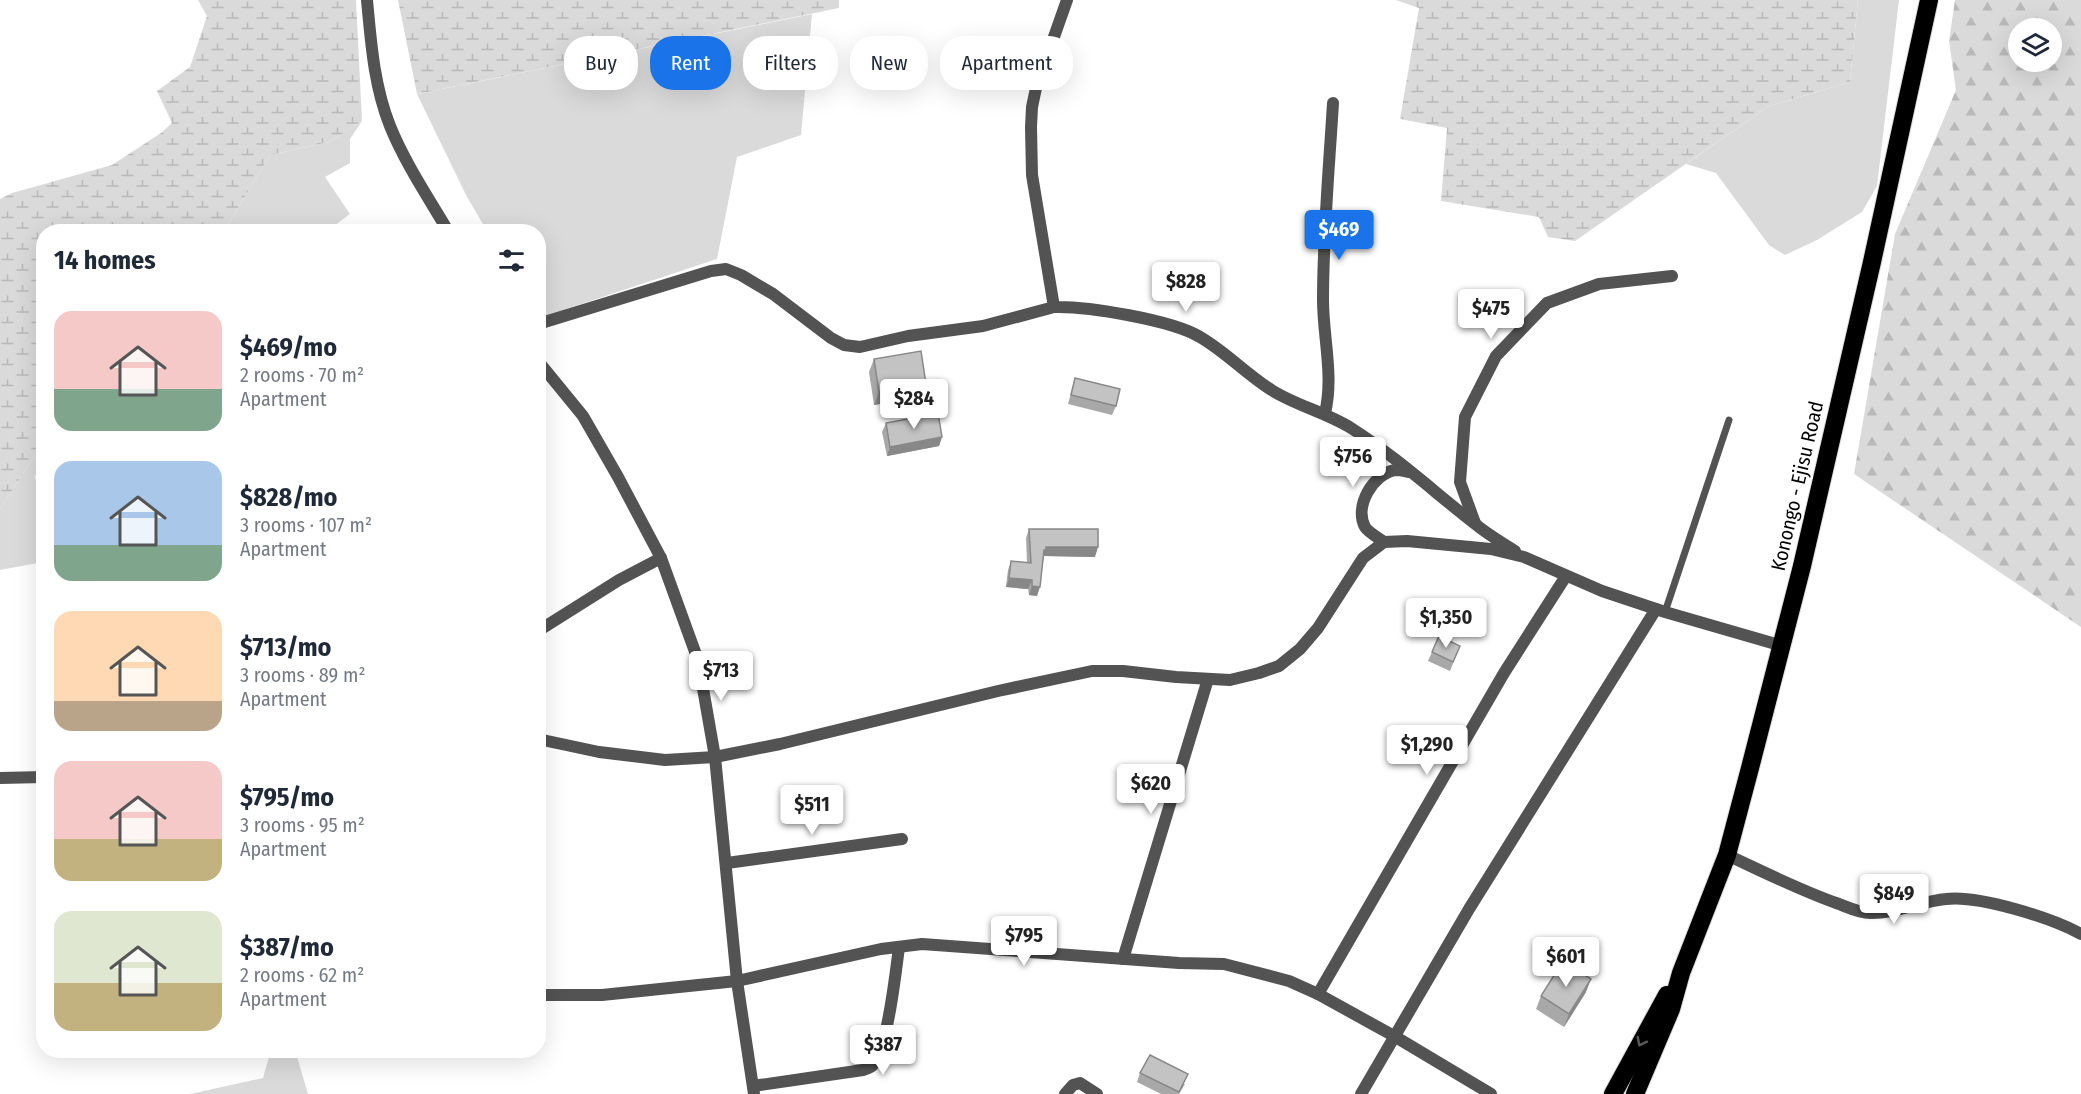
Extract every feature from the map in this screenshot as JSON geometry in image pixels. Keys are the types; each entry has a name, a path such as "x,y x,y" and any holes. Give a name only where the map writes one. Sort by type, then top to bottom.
{"highway":[{"name":"Konongo - Ejisu Road","path":"1635,1094 1671,1009 1681,974 1727,855 1783,646 1872,262 1929,0"},
{"name":"Konongo - Ejisu Road","path":"1612,1094 1660,1004 1681,974"}],"street":[{"path":"367,0 374,68 390,126 413,173 444,224"},
{"path":"1054,307 1032,175 1031,127 1036,88 1067,0"},
{"path":"1325,413 1329,397 1323,273 1334,104"},
{"path":"546,322 711,271 726,269 773,294 831,338 844,345 860,347 908,336 982,326 1054,307 1068,306 1166,323 1186,329 1209,343 1274,391 1325,413 1369,440 1476,525 1524,557 1602,591 1660,611 1783,646"},
{"path":"1476,525 1460,482 1465,417 1496,356 1547,303 1599,284 1672,276"},
{"path":"546,371 583,416 661,558 698,660 715,757 737,981 754,1090 863,1070 872,1066 878,1056 889,1016 899,947"},
{"path":"1384,543 1366,528 1362,513 1366,496 1374,482 1384,474 1397,470 1413,473"},
{"path":"546,741 599,752 665,760 715,757 1092,671 1123,670 1176,677 1230,680 1259,674 1279,666 1300,648 1318,628 1363,558 1384,543 1407,541 1491,549 1524,557"},
{"path":"546,626 619,580 661,558"},
{"path":"1318,994 1499,682 1566,576"},
{"path":"1361,1094 1501,857 1660,611"},
{"path":"1123,959 1208,679"},
{"path":"0,778 36,777"},
{"path":"727,864 902,839"},
{"path":"1727,855 1814,896 1858,911 1881,912 1947,898 1975,898 2052,921 2081,934"},
{"path":"546,995 602,995 737,981 881,949 922,944 1224,964 1289,981 1318,994 1394,1036 1472,1089 1491,1094"},
{"path":"1065,1094 1073,1085 1080,1083 1097,1094"}],"lane":[{"path":"1660,611 1729,420"}],"green space":[{"path":"198,0 356,0 362,121 329,142 270,155 228,224 36,224 36,454 0,509 0,199 12,193 112,165 161,133 172,123 157,91 190,67 207,16"},
{"path":"398,0 839,0 839,8 702,36 650,36 650,47 638,49 638,36 564,36 564,64 417,94"},
{"path":"1396,0 1858,0 1850,82 1769,106 1575,241 1548,237 1539,217 1441,201 1447,128 1400,119 1419,8"},
{"path":"1858,0 1899,0 1877,186 1862,212 1817,240 1785,255 1769,245 1716,173 1686,164 1769,106 1850,82"},
{"path":"1955,0 2081,0 2081,627 1854,474 1895,234 1956,90 1949,41"},
{"path":"812,14 810,36 743,36 743,90 805,90 801,135 737,157 717,259 546,316 546,224 483,224 466,195 417,94 564,64 564,90 638,90 638,49 650,47 650,90 731,90 731,36 703,36"},
{"path":"362,121 350,139 350,163 325,177 350,214 336,224 228,224 270,155 329,142"},
{"path":"36,454 36,563 0,570 0,509"},
{"path":"269,1058 297,1058 308,1094 190,1094 263,1078"}],"building":[{"path":"921,351 926,384 879,392 874,359"},
{"path":"1075,378 1120,389 1116,406 1071,395"},
{"path":"938,413 942,437 890,447 886,423"},
{"path":"1029,529 1098,529 1098,547 1046,547 1040,587 1032,586 1032,580 1009,578 1011,561 1031,563"},
{"path":"1439,636 1460,646 1453,662 1432,652"},
{"path":"1563,961 1591,979 1569,1014 1541,996"},
{"path":"1150,1055 1188,1074 1179,1092 1140,1073"}]}
